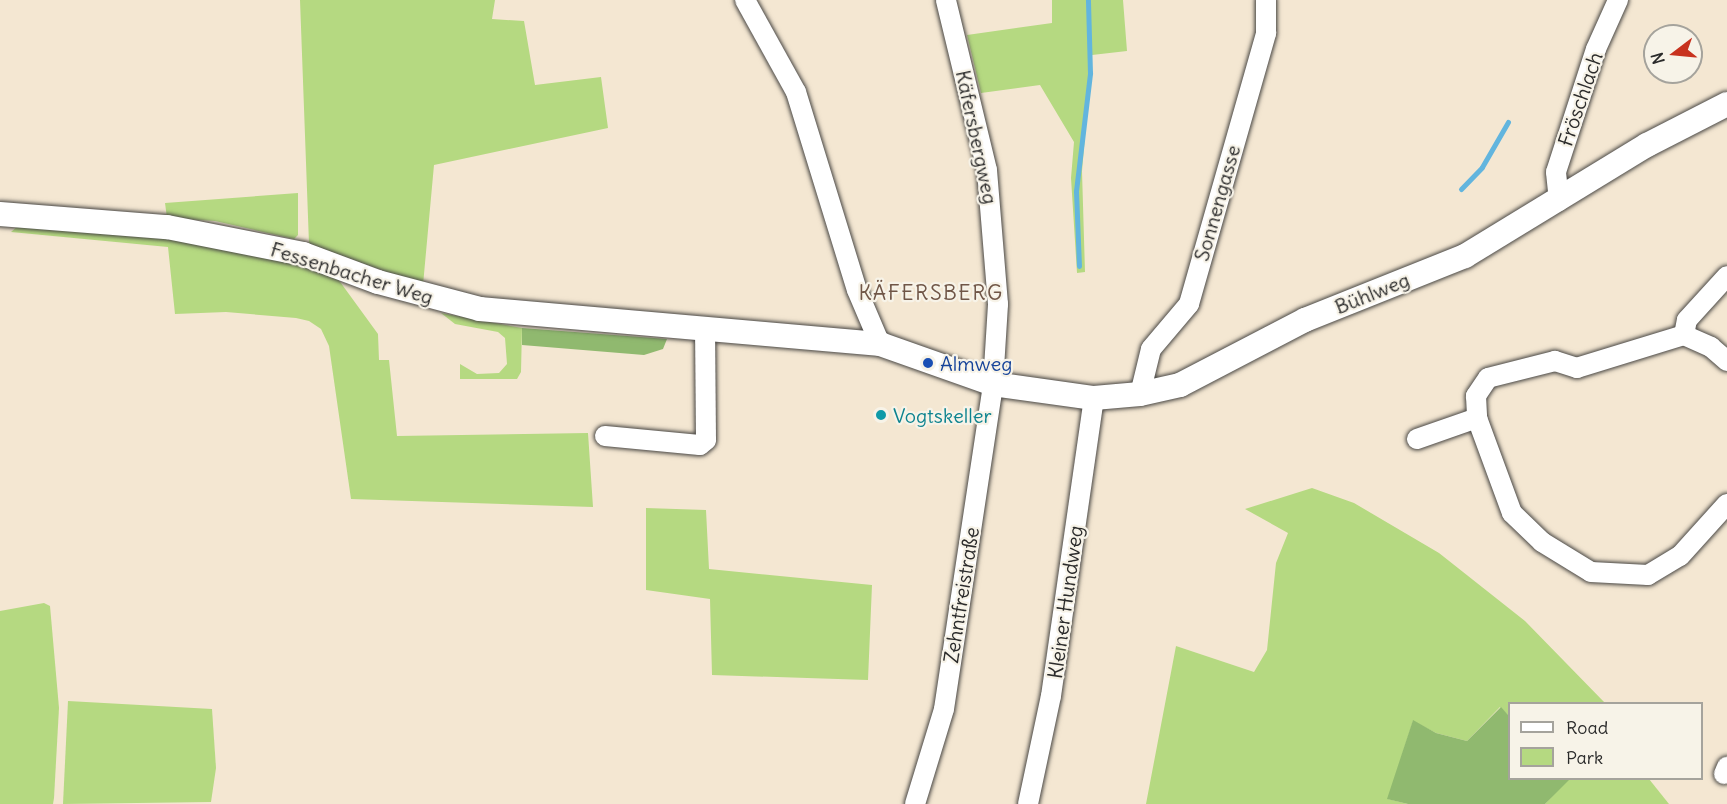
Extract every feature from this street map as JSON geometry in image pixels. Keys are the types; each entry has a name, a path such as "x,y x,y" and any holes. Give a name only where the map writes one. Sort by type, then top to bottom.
{"street":[{"path":"745,0 796,92 857,290 880,344"},
{"name":"Käfersbergweg","path":"946,0 993,201 998,304 993,384"},
{"name":"Sonnengasse","path":"1140,394 1151,349 1189,304 1266,33 1266,0"},
{"name":"Fröschlach","path":"1559,201 1556,172 1596,49 1618,0"},
{"name":"Bühlweg","path":"993,384 1094,398 1140,394 1180,385 1305,320 1465,256 1559,201 1647,145 1727,104"},
{"name":"Fessenbacher Weg","path":"0,214 168,227 303,254 378,282 480,309 705,331 880,344 993,384"},
{"path":"1684,335 1687,320 1727,276"},
{"path":"605,436 700,445 706,440 705,331"},
{"path":"1727,361 1711,347 1684,335 1577,368 1555,361 1488,378 1476,396 1477,418 1512,513 1542,542 1591,572 1648,575 1680,556 1727,504"},
{"name":"Zehntfreistraße","path":"915,804 944,709 993,384"},
{"name":"Kleiner Hundweg","path":"1028,804 1051,696 1094,398"},
{"path":"1417,439 1477,418"}],"green space":[{"path":"300,0 495,0 492,19 524,21 535,85 601,77 608,128 434,165 423,285 309,244"},
{"path":"1052,0 1123,0 1127,51 1092,55 1082,171 1085,272 1077,273 1071,178 1074,142 1040,85 981,93 967,35 1052,23"},
{"path":"298,193 298,235 294,239 215,221 167,218 165,203"},
{"path":"19,225 167,238 252,250 338,279 378,334 379,360 389,360 397,436 588,433 593,507 351,499 329,346 321,329 309,321 296,318 226,312 175,314 168,247 11,232"},
{"path":"441,313 522,328 521,372 517,379 460,379 460,364 477,374 499,373 507,364 505,338 498,332 455,324"},
{"path":"522,328 667,339 663,349 644,355 522,345"},
{"path":"1312,488 1354,503 1439,553 1525,621 1604,702 1508,702 1508,715 1500,707 1467,741 1436,733 1413,721 1388,799 1408,804 1146,804 1176,646 1254,672 1267,650 1276,563 1288,533 1245,509"},
{"path":"646,508 706,510 709,569 872,585 868,680 712,675 710,599 646,590"},
{"path":"44,603 50,606 59,708 53,804 0,804 0,611"},
{"path":"68,701 212,709 216,768 211,802 63,804"},
{"path":"1501,707 1508,715 1508,780 1569,780 1545,804 1408,804 1387,799 1413,720 1436,733 1467,741"},
{"path":"1567,780 1650,780 1669,804 1545,804"}],"waterway":[{"path":"1079,266 1076,191 1090,73 1088,0"},
{"path":"1461,189 1482,167 1508,122"}],"place":[{"name":"Almweg","path":"928,363"},
{"name":"Vogtskeller","path":"881,415"}],"district":[{"name":"KÄFERSBERG","path":"931,293"}]}
